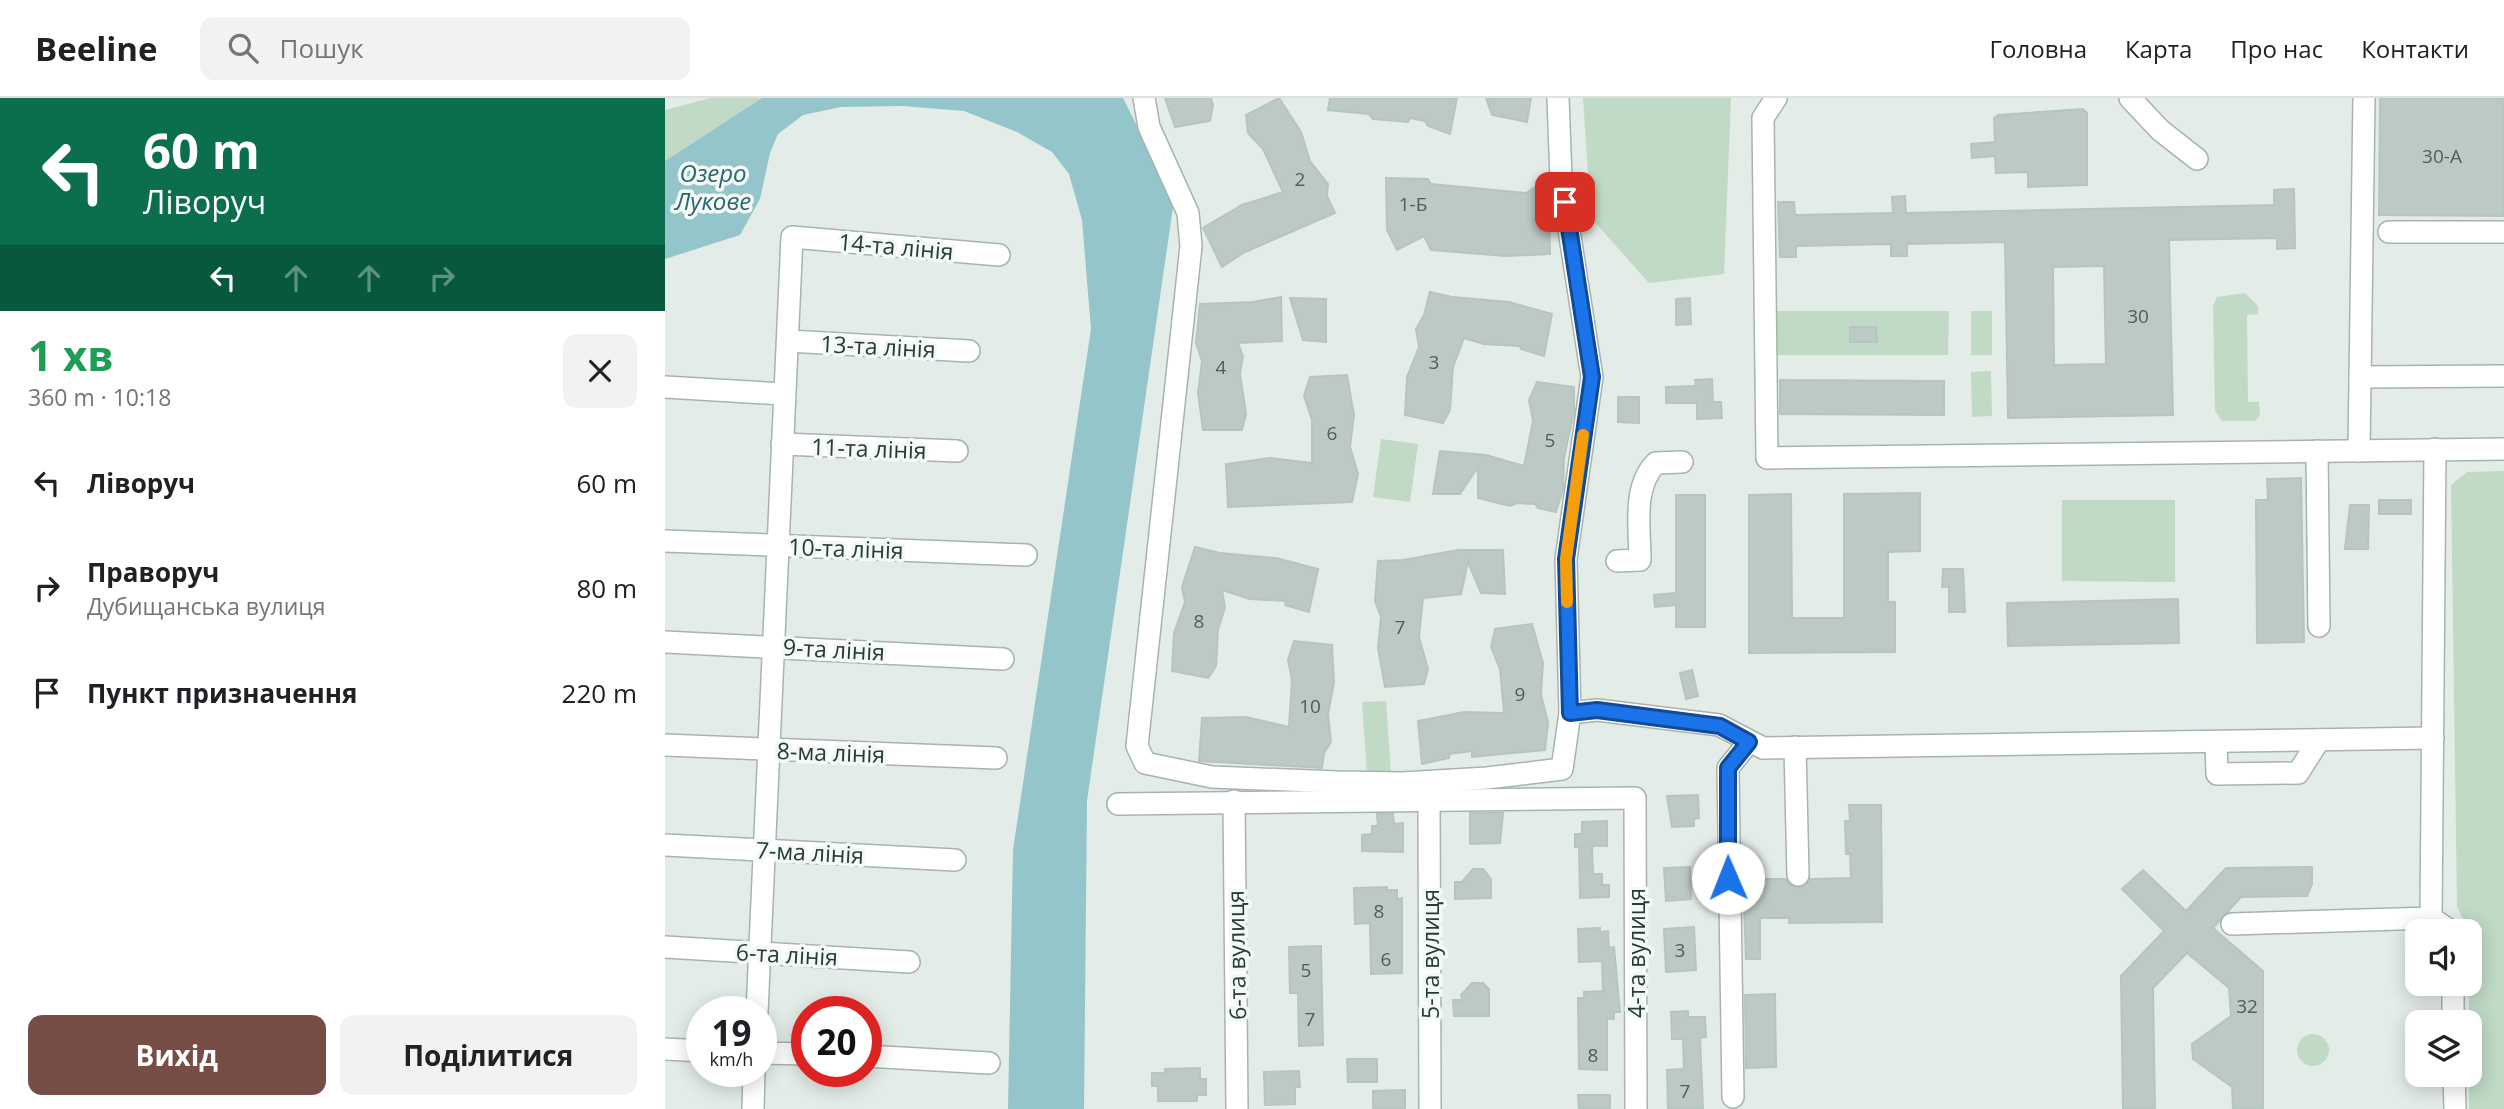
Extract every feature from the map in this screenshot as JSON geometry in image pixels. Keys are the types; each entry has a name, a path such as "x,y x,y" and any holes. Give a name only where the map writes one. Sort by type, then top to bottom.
{"street":[{"path":"1144,98 1149,127 1188,213 1191,246 1137,746 1145,763 1212,778 1402,783 1487,778 1562,769 1570,713 1566,559 1592,377 1561,179 1558,98"},
{"path":"1776,98 1763,118 1767,458 2504,449"},
{"path":"2130,98 2160,130 2197,159"},
{"path":"2359,451 2364,98"},
{"path":"2389,232 2504,232"},
{"name":"14-та лінія","path":"788,341 792,237 999,255"},
{"path":"758,996 783,394 788,341"},
{"name":"13-та лінія","path":"788,341 969,351"},
{"path":"2360,377 2504,376"},
{"path":"665,387 783,394"},
{"name":"11-та лінія","path":"782,444 957,451"},
{"path":"2232,924 2431,918 2435,450"},
{"path":"2317,451 2319,626"},
{"path":"1617,561 1640,560 1641,493 1644,477 1656,463 1682,462"},
{"name":"10-та лінія","path":"665,541 1026,555"},
{"name":"9-та лінія","path":"665,642 1003,659"},
{"path":"1570,713 1597,710 1720,726 1763,748 2433,738"},
{"path":"2216,742 2217,774 2285,774 2298,773 2319,740"},
{"path":"1733,1097 1728,768 1749,742"},
{"name":"8-ма лінія","path":"665,745 996,758"},
{"path":"1795,747 1798,875"},
{"name":"4-та вулиця","path":"1429,799 1635,798 1636,1109"},
{"path":"1118,804 1429,799"},
{"name":"5-та вулиця","path":"1429,799 1430,1109"},
{"name":"6-та вулиця","path":"1234,802 1237,1109"},
{"name":"7-ма лінія","path":"665,845 955,860"},
{"name":"6-та лінія","path":"665,947 909,962"},
{"path":"665,1049 686,1050"},
{"path":"882,1056 951,1058 989,1063"},
{"path":"753,1109 754,1087"},
{"path":"2454,1087 2455,1109"}],"green space":[{"path":"710,98 762,98 665,161 665,110"},
{"path":"1583,98 1731,98 1724,274 1649,283 1591,218"},
{"path":"2245,293 2258,306 2258,314 2247,315 2248,402 2259,402 2260,415 2255,421 2222,421 2215,411 2213,306 2217,297"},
{"path":"1771,311 1949,311 1948,355 1771,355"},
{"path":"1971,311 1992,311 1992,355 1971,355"},
{"path":"1991,371 1992,416 1972,417 1971,372"},
{"path":"1381,439 1418,444 1410,502 1373,497"},
{"path":"2504,471 2504,1109 2469,1109 2469,1087 2482,1087 2482,1010 2469,1010 2469,996 2482,996 2482,919 2463,919 2457,907 2451,485 2467,472"},
{"path":"2062,500 2175,500 2175,582 2062,581"},
{"path":"1386,701 1391,774 1367,775 1362,702"},
{"path":"2313,1034 2324,1039 2329,1050 2324,1061 2313,1066 2302,1061 2297,1050 2302,1039"}],"water":[{"name":"Озеро Лукове","path":"762,98 1123,98 1174,200 1087,801 1084,1109 1008,1109 1013,850 1091,329 1082,220 1069,174 1052,152 1017,132 964,111 902,106 841,107 803,115 778,134 770,153 760,199 740,235 665,259 665,161"}],"building":[{"path":"1165,98 1211,98 1213,105 1210,121 1175,127"},
{"path":"1279,98 1301,132 1310,161 1328,184 1327,196 1335,213 1243,253 1222,267 1203,228 1242,205 1283,192 1263,149 1248,133 1246,115"},
{"path":"1330,98 1457,98 1450,134 1428,126 1425,121 1410,118 1408,122 1373,119 1369,114 1328,110"},
{"path":"1486,98 1531,98 1527,122 1492,115"},
{"path":"2380,98 2504,98 2504,216 2379,215"},
{"path":"2083,109 2087,113 2087,185 2028,187 2028,172 1996,173 1995,156 1972,158 1971,144 1995,142 1994,118 1998,115"},
{"path":"1386,178 1428,179 1431,184 1526,193 1539,185 1549,206 1550,254 1506,256 1431,250 1424,236 1397,250 1387,230"},
{"path":"2294,189 2295,248 2277,249 2277,238 2169,240 2173,415 2008,418 2005,242 1907,244 1907,256 1891,256 1891,244 1796,246 1796,257 1780,257 1778,202 1794,202 1795,215 1893,213 1892,197 1905,196 1906,213 2274,205 2274,190","holes":["2104,266 2106,364 2054,365 2053,267"]},
{"path":"1430,292 1452,297 1509,302 1552,314 1544,356 1521,349 1520,346 1484,344 1464,338 1453,367 1450,410 1443,423 1405,415 1407,377 1419,347 1416,329 1424,315"},
{"path":"1281,297 1282,341 1238,343 1243,356 1240,374 1246,414 1242,430 1203,430 1198,393 1202,361 1196,343 1200,304 1253,302"},
{"path":"1290,298 1326,299 1326,342 1303,340"},
{"path":"1690,298 1691,324 1676,325 1676,299"},
{"path":"1850,327 1876,327 1877,342 1850,342"},
{"path":"1347,375 1354,415 1350,447 1358,474 1352,502 1228,507 1226,464 1270,458 1312,463 1312,420 1304,396 1310,377"},
{"path":"1712,379 1713,402 1721,402 1722,418 1697,419 1697,403 1666,403 1666,387 1696,386 1695,380"},
{"path":"1780,380 1944,381 1944,415 1780,414"},
{"path":"1537,382 1574,387 1574,411 1564,458 1563,489 1556,512 1538,508 1535,504 1517,503 1510,506 1478,498 1478,467 1460,494 1433,494 1440,451 1486,455 1524,466 1533,421 1529,400"},
{"path":"1618,397 1639,397 1639,423 1618,422"},
{"path":"2301,478 2304,642 2257,643 2256,500 2268,500 2267,479"},
{"path":"1920,493 1920,551 1888,552 1888,602 1895,602 1895,652 1749,653 1749,495 1791,494 1792,618 1844,618 1844,494"},
{"path":"1676,495 1705,495 1705,627 1676,627 1676,605 1655,607 1654,595 1676,593"},
{"path":"2379,500 2411,500 2411,514 2379,514"},
{"path":"2350,505 2369,505 2368,549 2345,549"},
{"path":"1195,547 1220,553 1276,558 1318,569 1309,612 1285,605 1286,601 1250,599 1222,590 1225,607 1218,630 1216,666 1208,678 1172,671 1174,633 1185,602 1182,587"},
{"path":"1458,550 1503,550 1505,594 1481,593 1468,562 1461,594 1423,598 1419,637 1428,669 1424,684 1385,687 1378,648 1381,617 1375,601 1378,561 1403,560"},
{"path":"1943,569 1963,569 1965,612 1949,612 1949,587 1942,587"},
{"path":"2178,599 2179,643 2008,646 2007,603"},
{"path":"1532,624 1543,663 1541,695 1548,722 1545,750 1472,757 1472,751 1449,754 1449,758 1422,764 1418,721 1464,712 1504,713 1500,669 1491,647 1495,629"},
{"path":"1294,641 1332,645 1334,683 1328,714 1331,742 1324,753 1322,768 1199,761 1202,718 1246,717 1289,727 1292,680 1288,660"},
{"path":"1692,670 1698,696 1686,699 1680,673"},
{"path":"1698,795 1699,818 1694,819 1694,826 1672,827 1667,796"},
{"path":"1849,805 1881,805 1882,922 1789,923 1789,918 1760,918 1760,959 1746,959 1743,879 1786,879 1791,886 1798,888 1805,886 1810,879 1851,878 1850,854 1846,854 1845,821 1850,821"},
{"path":"1470,813 1503,813 1500,843 1470,844"},
{"path":"1377,814 1393,814 1394,824 1403,823 1403,852 1362,851 1362,835 1372,834 1372,826 1378,826"},
{"path":"1607,821 1607,846 1592,846 1593,874 1602,874 1602,885 1609,885 1609,897 1580,898 1579,847 1575,847 1575,834 1582,834 1582,822"},
{"path":"1690,867 1691,899 1666,901 1664,868"},
{"path":"2312,867 2312,884 2307,896 2241,897 2213,928 2263,971 2263,1109 2233,1109 2232,1087 2193,1059 2192,1044 2231,1016 2229,988 2187,953 2153,988 2155,1109 2123,1109 2121,976 2164,931 2122,889 2143,870 2186,911 2226,868"},
{"path":"1473,869 1483,869 1491,879 1491,898 1455,899 1455,882 1462,882"},
{"path":"1387,887 1387,890 1397,890 1397,899 1402,898 1402,973 1371,974 1370,923 1355,924 1354,888"},
{"path":"1694,927 1696,970 1666,972 1664,929"},
{"path":"1600,928 1600,932 1608,931 1609,948 1614,947 1620,1012 1614,1012 1614,1019 1607,1019 1607,1070 1579,1069 1578,998 1584,998 1584,992 1603,991 1602,961 1579,962 1578,929"},
{"path":"1321,946 1323,1045 1299,1046 1298,993 1290,993 1289,947"},
{"path":"1472,983 1483,983 1489,989 1489,1016 1454,1016 1453,1000 1462,1000 1461,995"},
{"path":"1775,994 1776,1067 1746,1068 1745,995"},
{"path":"1688,1011 1688,1017 1705,1017 1706,1037 1700,1038 1703,1109 1668,1109 1667,1070 1684,1069 1683,1039 1672,1039 1671,1012"},
{"path":"1347,1059 1377,1059 1377,1082 1348,1082"},
{"path":"1200,1068 1200,1079 1206,1079 1206,1095 1197,1095 1197,1101 1158,1101 1158,1086 1152,1086 1152,1073 1165,1073 1165,1069"},
{"path":"1299,1071 1300,1087 1295,1087 1295,1104 1265,1105 1264,1072"},
{"path":"1405,1090 1405,1109 1373,1109 1373,1091"},
{"path":"1578,1095 1610,1095 1610,1109 1579,1109"}],"slow traffic":[{"path":"1567,602 1566,559 1583,435"}],"route":[{"path":"1565,202 1592,377 1566,559 1570,713 1597,710 1720,726 1749,742 1728,768 1728,878"}]}
